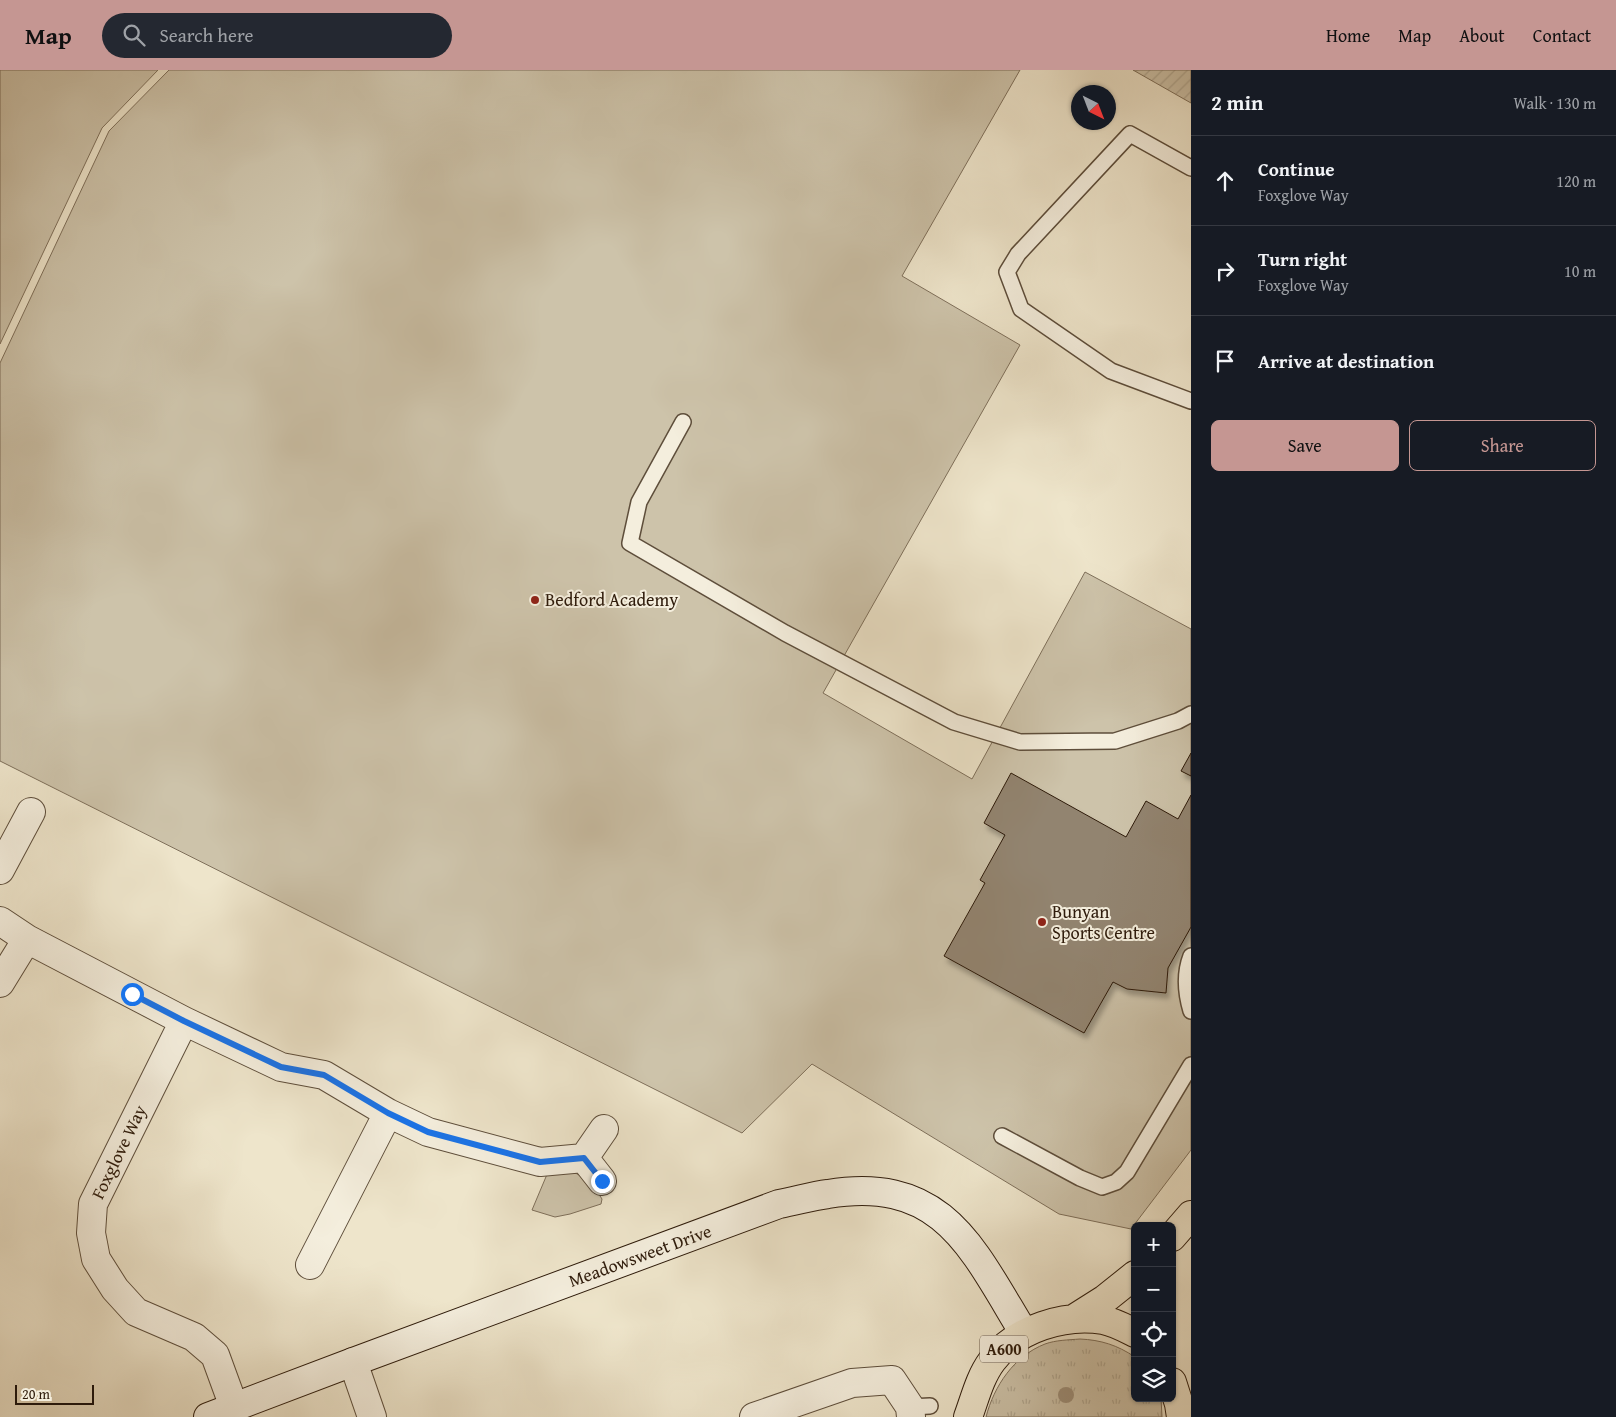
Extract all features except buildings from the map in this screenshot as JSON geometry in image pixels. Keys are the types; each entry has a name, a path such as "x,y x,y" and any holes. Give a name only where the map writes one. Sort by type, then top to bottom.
{"main road":[{"path":"1074,1318 1105,1299 1131,1277"},
{"name":"A600","path":"968,1417 982,1378 993,1360 1007,1345 1024,1333 1040,1326 1074,1318 1104,1320 1131,1331"},
{"path":"1176,1393 1180,1404 1181,1417"}],"street":[{"path":"0,870 31,812"},
{"path":"0,921 27,939 184,1021 281,1067 324,1075 388,1113 428,1132 540,1162 584,1158 604,1130"},
{"path":"0,983 27,939"},
{"name":"Foxglove Way","path":"184,1021 93,1204 91,1233 96,1259 115,1289 136,1312 194,1337 214,1355 234,1407"},
{"path":"310,1265 388,1113"},
{"path":"584,1158 602,1181"},
{"name":"Meadowsweet Drive","path":"208,1417 780,1204 853,1191 872,1191 907,1199 923,1205 951,1224 973,1250 1024,1333"},
{"path":"352,1362 372,1417"},
{"path":"754,1417 852,1383 892,1380 917,1410"}],"lane":[{"path":"1191,168 1130,134 1018,254 1007,272 1021,309 1111,371 1191,401"},
{"path":"683,422 639,502 630,544 785,633 954,722 1020,742 1115,741 1191,714"},
{"path":"1191,956 1187,971 1186,988 1191,1011"},
{"path":"1002,1136 1080,1178 1102,1187 1116,1182 1127,1172 1191,1065"}],"green space":[{"path":"0,70 158,70 102,128 0,344"},
{"name":"Bedford Academy","path":"169,70 1020,70 902,276 1020,345 823,693 972,779 1085,572 1191,629 1191,1150 1136,1222 1131,1222 1131,1229 1059,1214 812,1064 742,1133 0,761 0,363 109,131"},
{"path":"1133,70 1191,70 1191,103"},
{"path":"548,1172 572,1172 581,1176 602,1199 601,1204 555,1217 532,1210"},
{"path":"1080,1339 1095,1341 1109,1344 1131,1355 1131,1402 1161,1402 1162,1417 986,1417 1000,1383 1015,1364 1034,1349 1062,1340"}],"place":[{"name":"Bedford Academy","path":"535,600"},
{"name":"Bunyan Sports Centre","path":"1042,922"}],"route":[{"path":"132,994 281,1067 324,1075 388,1113 428,1132 540,1162 584,1158 602,1181"}]}
